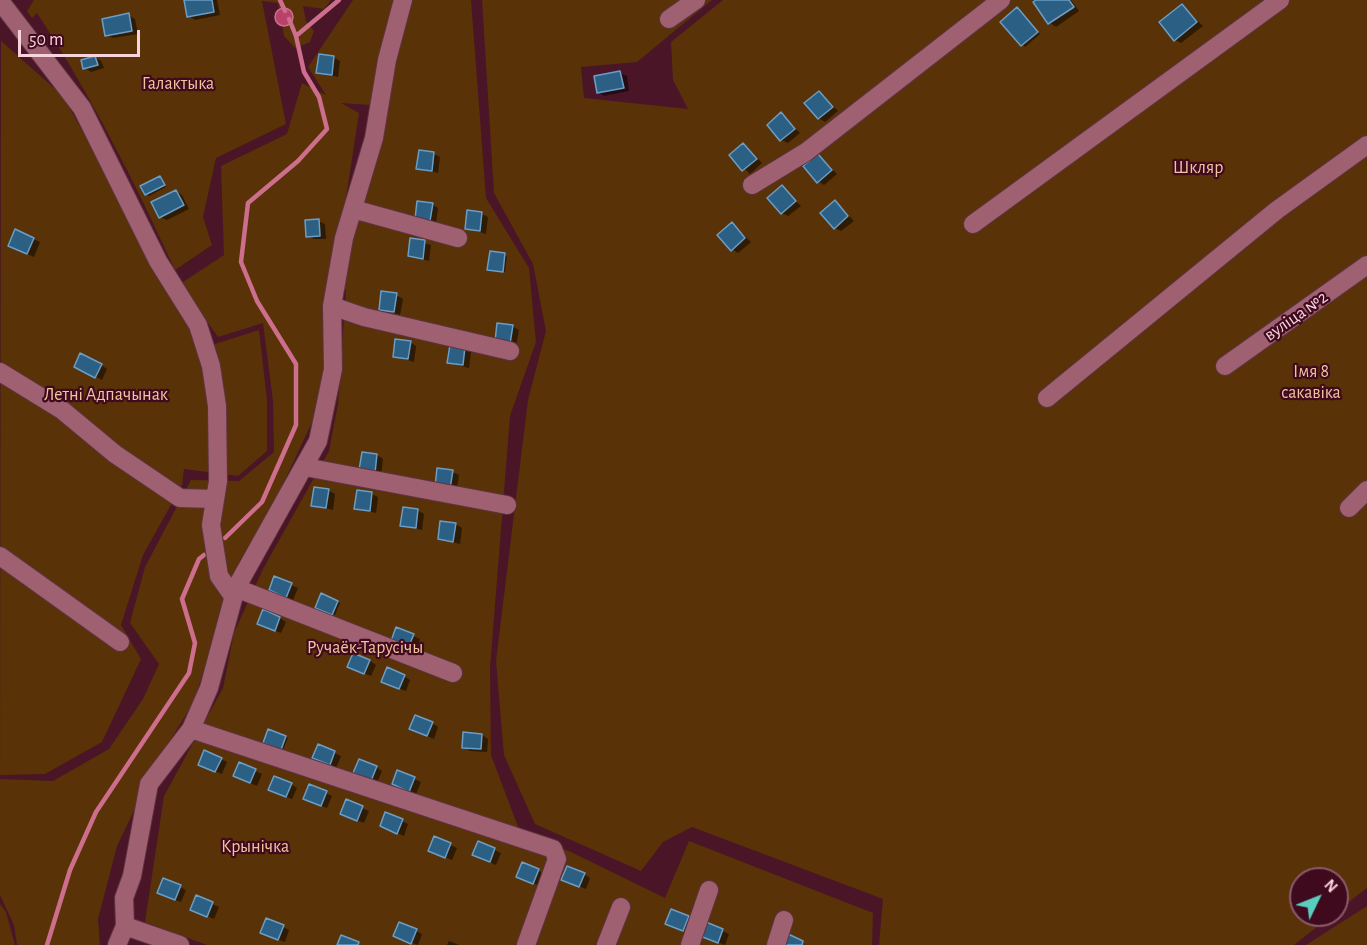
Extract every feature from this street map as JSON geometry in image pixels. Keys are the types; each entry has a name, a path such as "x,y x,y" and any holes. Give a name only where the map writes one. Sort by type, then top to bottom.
{"street":[{"path":"117,945 125,926 124,898 132,876 149,784 191,729 209,688 235,592 318,441 333,369 332,306 344,238 374,138 387,60 403,0"},
{"path":"669,20 696,0"},
{"path":"752,185 806,152 1001,0"},
{"path":"973,224 1280,0"},
{"path":"4,7 82,108 158,261 198,325 211,366 217,406 218,482 211,525 219,576 235,592 453,673"},
{"path":"1047,398 1259,225 1367,145"},
{"path":"353,209 458,238"},
{"name":"вуліца №2","path":"1225,366 1367,265"},
{"path":"332,306 364,317 510,351"},
{"path":"0,372 62,410 115,454 180,498 216,499"},
{"path":"305,467 507,505"},
{"path":"1349,508 1367,490"},
{"path":"0,556 120,642"},
{"path":"191,729 553,849 558,859 526,945"},
{"path":"690,945 709,890"},
{"path":"606,945 621,908"},
{"path":"776,945 784,920"},
{"path":"125,926 180,945"}],"green space":[{"name":"Галактыка","path":"34,0 331,0 324,9 303,6 306,21 314,31 310,42 295,48 284,36 278,3 262,1 286,124 216,158 203,217 212,245 175,270 128,171 76,75 37,13 32,18 27,11"},
{"path":"353,0 471,0 486,198 529,268 536,342 510,416 490,668 491,755 520,832 571,852 665,898 689,841 873,913 872,945 207,945 145,922 164,796 223,688 234,633 263,569 329,451 338,404 346,290 329,293 325,373 316,414 267,518 240,560 193,703 160,757 117,846 98,919 100,945 17,945 14,925 0,895 0,779 53,781 109,749 143,699 159,664 130,623 145,567 191,480 239,481 274,452 273,401 263,323 218,337 180,284 224,255 221,166 287,134 302,83 326,95 308,67","holes":["341,103 386,106 341,230 359,113"]},
{"path":"482,0 712,0 637,62 581,67 584,98 688,109 673,80 671,42 723,0 1367,0 1367,888 1349,902 1349,867 1289,867 1289,927 1317,927 1294,945 879,945 883,899 692,827 663,842 641,871 535,824 504,755 496,661 528,400 546,331 533,264 494,193"},
{"name":"Летні Адпачынак","path":"1,41 63,96 202,348 259,330 267,400 267,451 238,476 184,469 182,485 143,555 121,625 141,659 102,742 45,774 0,775"},
{"path":"0,904 6,912 15,945 0,945"},
{"path":"1367,906 1367,945 1306,945 1334,927 1349,927 1349,918"}],"shaded area":[{"path":"280,8 288,8 293,13 291,24 280,26 275,21 275,13"}],"building":[{"path":"184,0 212,0 214,12 187,17"},
{"path":"1036,0 1069,0 1074,7 1048,24 1033,2"},
{"path":"1182,4 1197,22 1174,41 1159,22"},
{"path":"1017,7 1038,32 1021,46 1000,22"},
{"path":"129,13 132,31 105,36 102,19"},
{"path":"319,54 334,56 332,75 316,73"},
{"path":"95,56 98,65 83,69 81,60"},
{"path":"620,71 624,88 597,93 594,76"},
{"path":"819,91 833,107 818,119 804,103"},
{"path":"781,112 795,129 780,141 767,125"},
{"path":"743,143 757,159 742,171 729,155"},
{"path":"419,150 434,152 432,171 416,169"},
{"path":"818,154 832,170 817,183 803,166"},
{"path":"160,176 165,185 145,195 140,186"},
{"path":"782,185 796,201 781,214 767,198"},
{"path":"176,190 184,205 159,218 151,202"},
{"path":"835,200 848,216 834,229 820,213"},
{"path":"417,201 433,203 430,221 415,219"},
{"path":"467,210 482,212 480,231 465,229"},
{"path":"319,219 320,236 306,237 305,220"},
{"path":"732,222 745,238 731,251 717,235"},
{"path":"15,229 34,238 27,254 8,246"},
{"path":"410,238 425,240 423,259 408,256"},
{"path":"490,251 505,253 503,272 487,270"},
{"path":"381,291 397,293 394,312 379,310"},
{"path":"497,323 513,325 510,344 495,341"},
{"path":"395,339 411,341 408,359 393,357"},
{"path":"450,345 465,347 463,365 447,363"},
{"path":"80,353 102,364 95,378 74,367"},
{"path":"362,452 377,454 375,473 359,470"},
{"path":"437,468 453,470 450,489 435,487"},
{"path":"314,487 329,489 326,508 311,506"},
{"path":"357,490 372,492 370,511 354,509"},
{"path":"403,507 418,509 416,528 400,526"},
{"path":"440,521 456,523 453,542 438,539"},
{"path":"274,576 292,583 286,598 269,590"},
{"path":"321,593 338,601 332,615 315,608"},
{"path":"263,609 280,617 275,631 257,624"},
{"path":"396,627 414,634 408,648 391,641"},
{"path":"353,653 370,660 364,674 347,667"},
{"path":"387,667 405,675 399,689 381,682"},
{"path":"415,715 433,722 427,736 409,729"},
{"path":"268,729 286,736 281,750 263,743"},
{"path":"463,732 482,734 481,749 462,748"},
{"path":"318,744 335,751 330,765 312,758"},
{"path":"204,750 222,758 215,772 198,765"},
{"path":"359,759 377,766 371,781 353,773"},
{"path":"239,762 256,769 250,783 233,776"},
{"path":"397,770 415,777 409,792 392,784"},
{"path":"274,776 292,783 286,797 268,790"},
{"path":"309,784 327,791 321,806 303,799"},
{"path":"346,799 363,806 357,821 340,814"},
{"path":"385,812 403,819 397,834 380,826"},
{"path":"434,836 451,843 445,858 428,851"},
{"path":"478,841 495,848 490,862 472,855"},
{"path":"522,862 539,869 533,884 516,877"},
{"path":"567,866 585,873 579,887 561,880"},
{"path":"163,878 181,885 175,900 157,893"},
{"path":"196,895 213,902 207,917 190,910"},
{"path":"671,909 689,916 683,931 665,924"},
{"path":"266,918 284,925 278,940 260,933"},
{"path":"399,922 417,929 411,944 393,936"},
{"path":"706,922 723,929 718,943 700,936"},
{"path":"786,933 803,941 802,945 781,945"},
{"path":"341,935 359,942 358,945 337,945"}],"waterway":[{"path":"280,0 285,11"},
{"path":"296,36 339,0"},
{"path":"225,538 262,502 296,425 296,364 257,301 241,262 248,203 298,161 327,129 319,97 304,72 296,36 289,19"},
{"path":"47,945 70,870 96,812 189,673 195,643 182,599 199,559 204,555"}],"park label":[{"name":"Шкляр","path":"1198,168"},
{"name":"Імя 8 сакавіка","path":"1311,382"},
{"name":"Ручаёк-Тарусічы","path":"365,648"},
{"name":"Крынічка","path":"255,847"}]}
